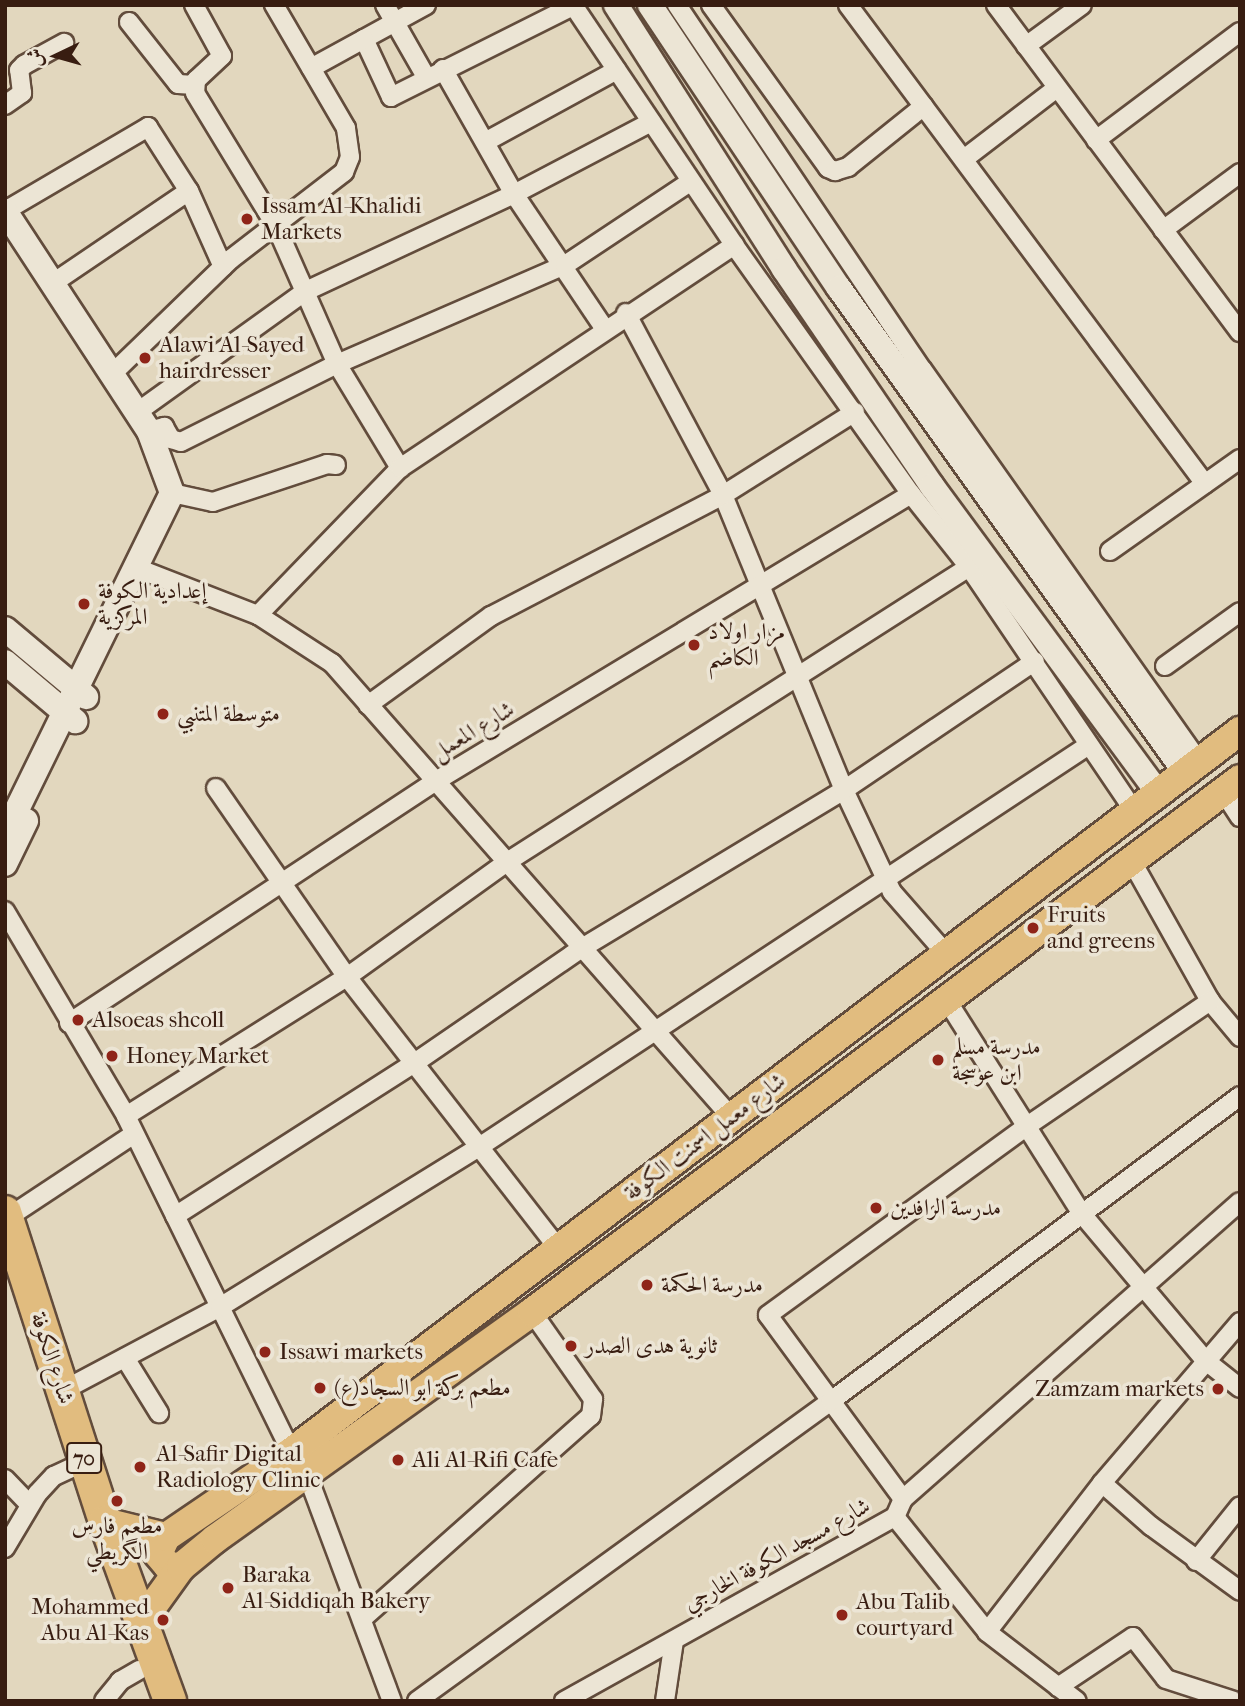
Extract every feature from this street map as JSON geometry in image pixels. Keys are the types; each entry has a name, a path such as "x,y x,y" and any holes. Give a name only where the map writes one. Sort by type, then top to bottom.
{"highway":[{"name":"شارع الكوفة","path":"6,1215 106,1522 170,1701"},
{"name":"شارع الكوفة","path":"5,1279 150,1701"}],"main road":[{"name":"شارع معمل اسمنت الكوفة","path":"142,1621 181,1567 518,1277 948,956 1158,792 1216,755"},
{"name":"شارع معمل اسمنت الكوفة","path":"166,1537 299,1463 537,1309 1231,785"},
{"path":"554,1250 552,1270 570,1284"},
{"path":"518,1277 535,1284 537,1309"},
{"path":"106,1522 166,1537 158,1555 168,1566 181,1567"}],"street":[{"path":"194,5 222,56 195,85 195,93 276,226 337,364 400,468"},
{"path":"113,373 223,267 344,172 350,157 346,128 274,5"},
{"path":"386,5 395,22 485,142 514,194 565,265 604,328"},
{"path":"311,68 426,5"},
{"path":"616,5 1035,661 1134,811"},
{"path":"650,5 724,118 1012,516 1216,755"},
{"path":"677,5 1160,738 1216,755"},
{"path":"712,5 828,168 835,171 848,167 924,106"},
{"path":"848,5 1205,484"},
{"path":"996,5 1163,230 1237,323"},
{"path":"1026,46 1082,5"},
{"path":"364,39 391,97 573,6 690,183 911,494 970,559 1135,760 1158,792"},
{"path":"129,22 178,84 195,85"},
{"path":"1096,140 1240,32"},
{"path":"5,106 22,93 19,70 64,43"},
{"path":"485,142 617,70"},
{"path":"964,159 1057,88"},
{"path":"700,139 724,118"},
{"path":"142,422 306,292 514,194 651,122"},
{"path":"172,493 142,422 113,373 5,211 148,127 189,191 223,267"},
{"path":"1163,230 1240,173"},
{"path":"142,422 164,427 171,439 181,443 337,364 565,265 690,183"},
{"path":"53,283 189,191"},
{"path":"258,615 400,468 626,313 734,246"},
{"path":"626,313 723,495 844,790 887,880 948,956"},
{"path":"368,705 491,616 723,495 855,412"},
{"path":"1110,551 1240,459"},
{"path":"172,493 213,502 336,465"},
{"path":"5,864 134,567 172,493"},
{"name":"شارع المعمل","path":"69,1023 279,880 436,781 911,494"},
{"path":"126,1116 347,977 507,862 970,559"},
{"path":"134,567 258,615 300,638 332,663 732,1118"},
{"path":"1165,666 1240,612"},
{"path":"5,629 84,685"},
{"path":"175,1216 413,1064 582,948 844,790 1035,661"},
{"path":"5,662 70,718"},
{"path":"5,834 70,718"},
{"path":"1135,760 1160,738"},
{"path":"62,1391 220,1307 476,1149 1089,745"},
{"path":"1231,785 1240,817"},
{"path":"216,788 347,977 554,1250"},
{"path":"1131,860 1210,1001 1240,1037"},
{"path":"5,911 126,1116 299,1463 392,1701"},
{"path":"946,999 1082,1214 1206,1361 1240,1388"},
{"path":"903,1499 768,1315 1027,1126 1210,1001"},
{"path":"417,1701 831,1401 1240,1096"},
{"path":"6,1215 134,1134"},
{"path":"895,1517 903,1499 1144,1290 1240,1202"},
{"path":"362,1619 592,1416 593,1399 537,1309"},
{"path":"987,1632 1102,1483 1206,1361 1233,1343 1240,1322"},
{"path":"125,1358 159,1413"},
{"path":"5,1548 30,1505 54,1476 71,1468"},
{"path":"5,1479 30,1505"},
{"path":"1102,1483 1196,1561 1240,1591"},
{"path":"1196,1561 1240,1506"},
{"name":"شارع مسجد الكوفة الخارجي","path":"564,1701 895,1517 987,1632 1077,1701"},
{"path":"1058,1686 1133,1637 1166,1679 1234,1701"},
{"path":"665,1701 674,1641"},
{"path":"104,1701 113,1688 139,1670"}],"place":[{"name":"Issam Al-Khalidi Markets","path":"247,219"},
{"name":"Alawi Al-Sayed hairdresser","path":"145,358"},
{"name":"إعدادية الكوفة المركزية","path":"84,604"},
{"name":"مزار اولاد الكاضم","path":"694,645"},
{"name":"متوسطة المتنبي","path":"163,714"},
{"name":"Fruits and greens","path":"1033,928"},
{"name":"Alsoeas shcoll","path":"78,1020"},
{"name":"Honey Market","path":"112,1056"},
{"name":"مدرسة مسلم ابن عوسجة","path":"938,1060"},
{"name":"مدرسة الرافدين","path":"876,1208"},
{"name":"مدرسة الحكمة","path":"647,1285"},
{"name":"ثانوية هدى الصدر","path":"571,1346"},
{"name":"Issawi markets","path":"265,1352"},
{"name":"مطعم بركة ابو السجاد(ع)","path":"320,1388"},
{"name":"Zamzam markets","path":"1218,1389"},
{"name":"Ali Al-Rifi Cafe","path":"398,1460"},
{"name":"Al-Safir Digital Radiology Clinic","path":"140,1467"},
{"name":"مطعم فارس الگريطي","path":"117,1501"},
{"name":"Baraka Al-Siddiqah Bakery","path":"228,1588"},
{"name":"Abu Talib courtyard","path":"842,1615"},
{"name":"Mohammed Abu Al-Kas","path":"163,1620"}]}
